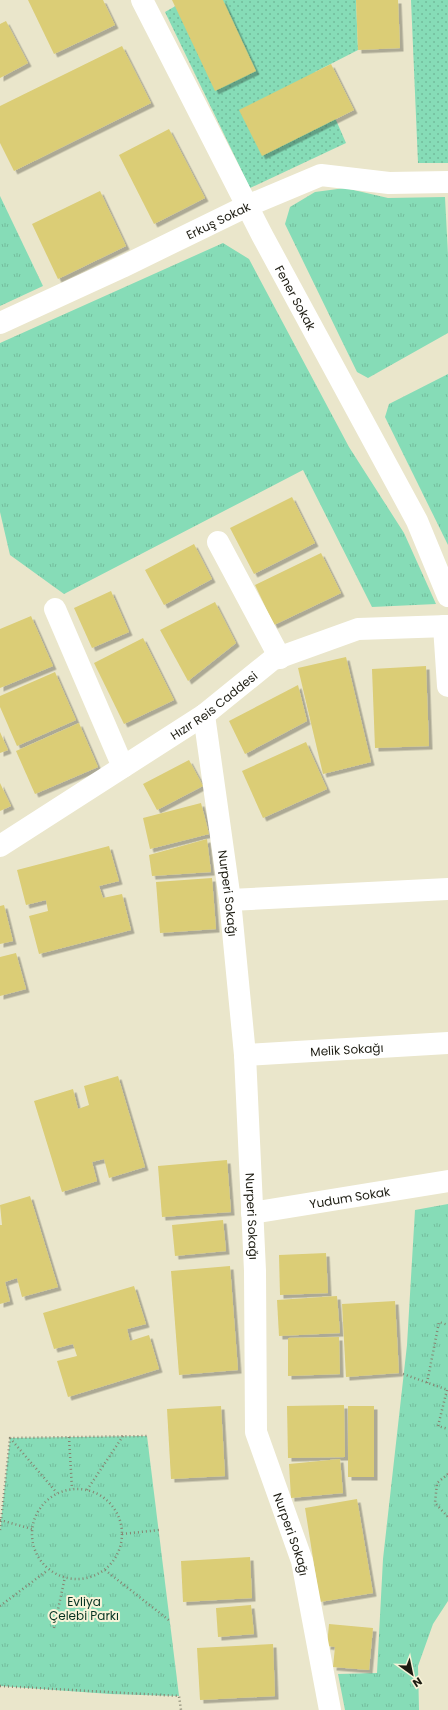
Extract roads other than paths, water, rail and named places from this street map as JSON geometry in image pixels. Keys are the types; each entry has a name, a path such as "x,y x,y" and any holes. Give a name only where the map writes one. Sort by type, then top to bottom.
{"street":[{"name":"Fener Sokak","path":"142,0 247,206 353,406 417,521 448,596"},
{"name":"Erkuş Sokak","path":"0,323 122,267 247,206 322,175 389,183 448,182"},
{"path":"218,542 280,658"},
{"path":"55,609 123,767"},
{"path":"446,626 448,686"},
{"name":"Hızır Reis Caddesi","path":"0,846 204,715 272,660 358,629 446,626"},
{"name":"Nurperi Sokağı","path":"204,715 230,900 245,1055 254,1271 256,1432 302,1561 330,1710"},
{"path":"230,900 448,889"},
{"name":"Melik Sokağı","path":"245,1055 448,1043"},
{"name":"Yudum Sokak","path":"252,1213 448,1181"}],"park label":[{"name":"Evliya Çelebi Parkı","path":"84,1608"}]}
